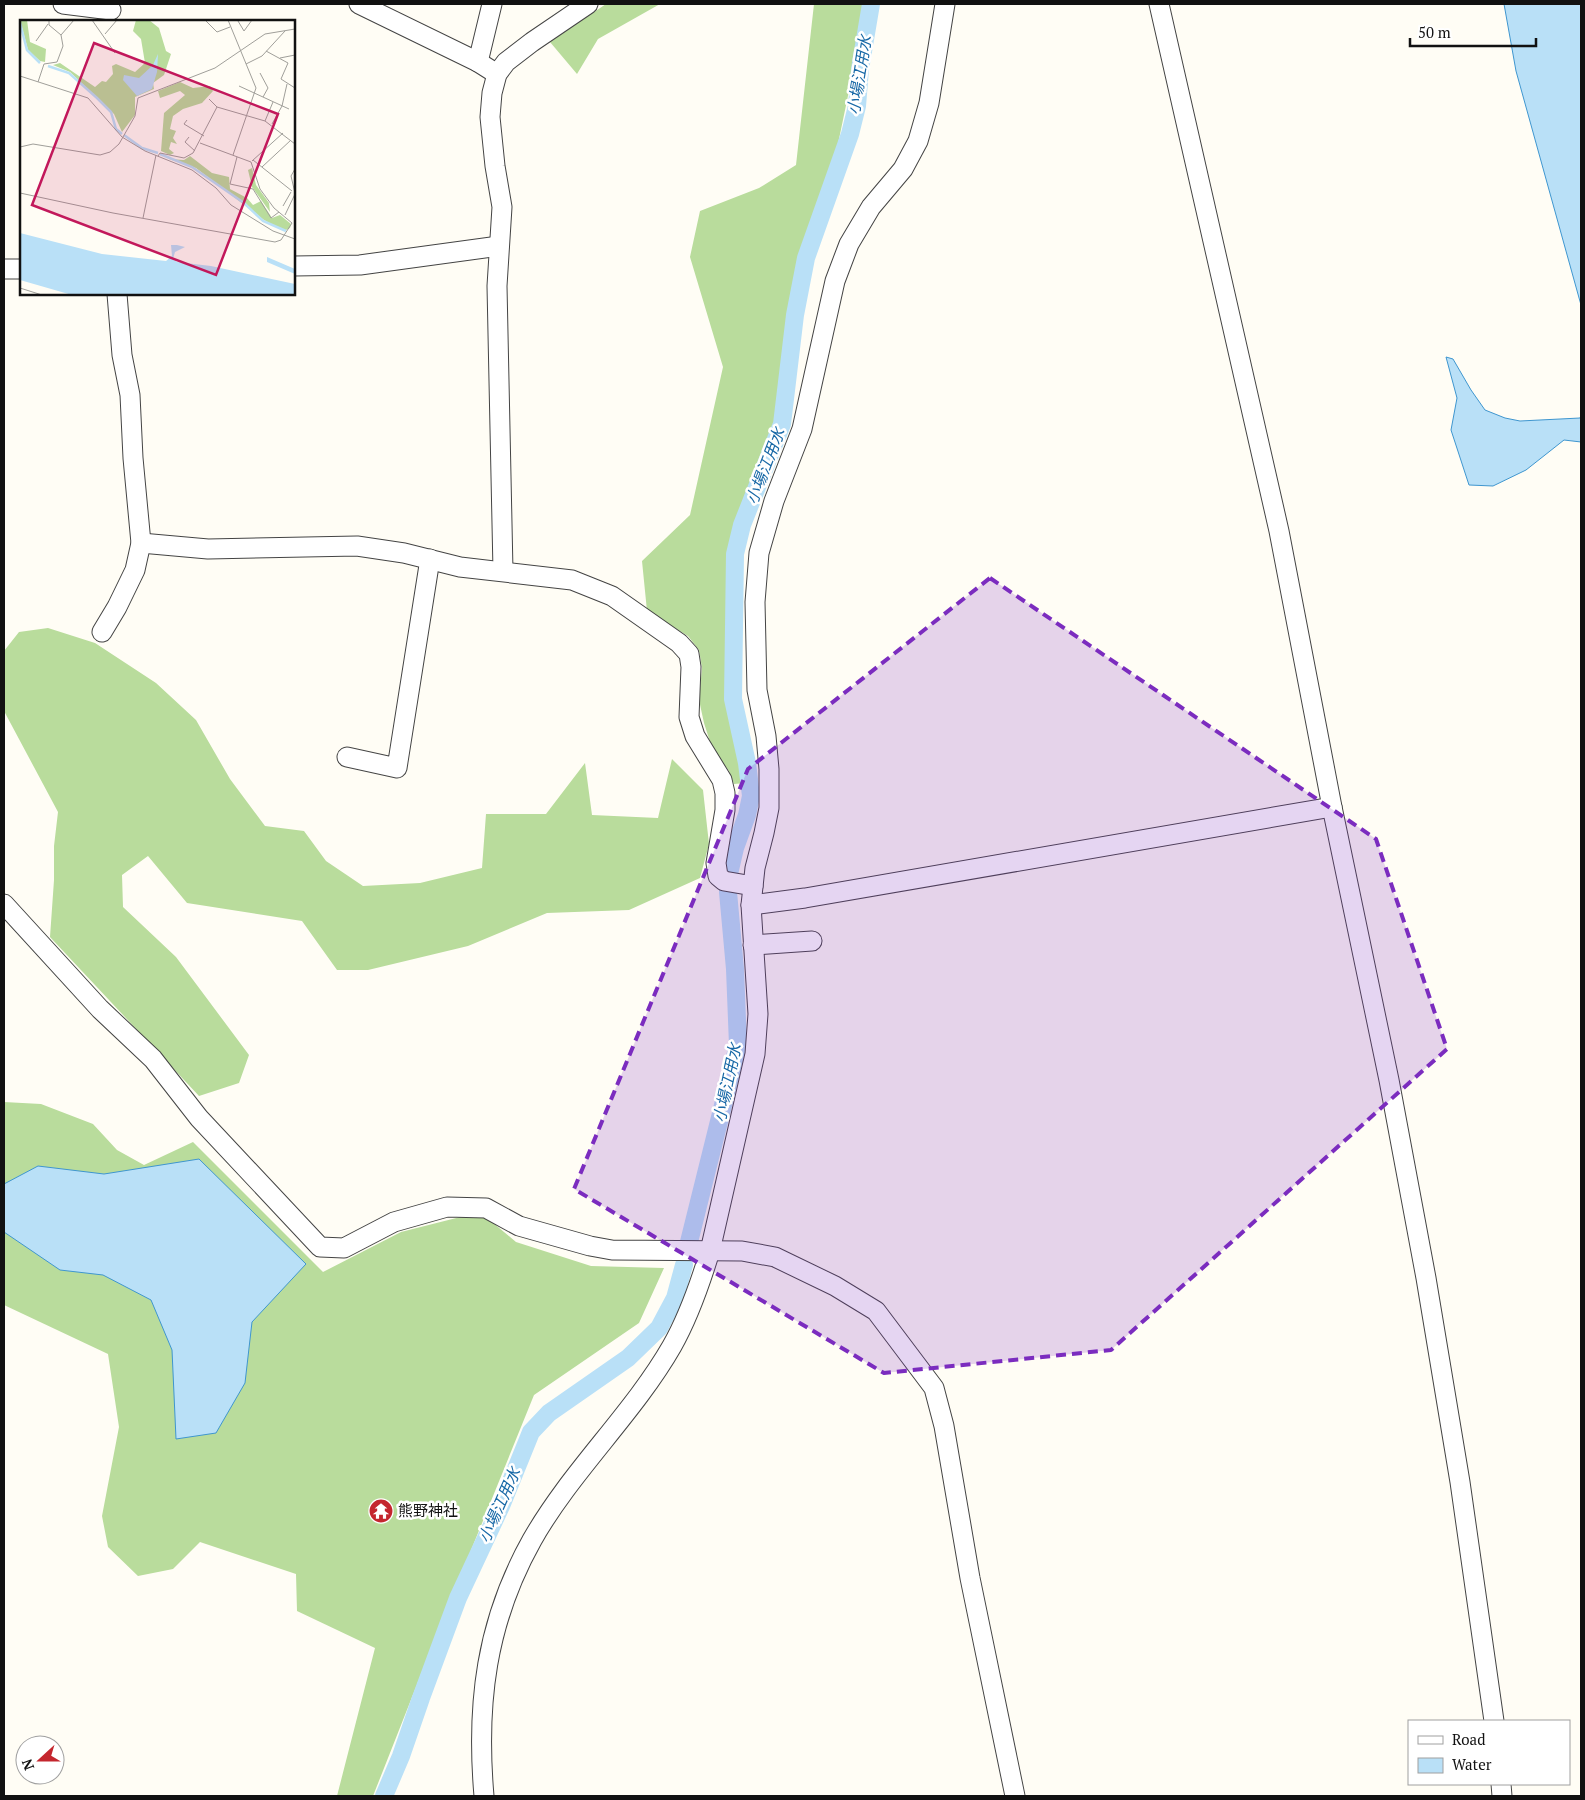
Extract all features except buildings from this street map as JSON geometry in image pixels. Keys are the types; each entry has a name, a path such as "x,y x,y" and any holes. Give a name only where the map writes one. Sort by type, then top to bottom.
{"street":[{"path":"63,4 111,12"},
{"path":"359,4 478,62 497,74"},
{"path":"478,62 492,4"},
{"path":"503,571 497,331 497,286 502,207 495,166 490,117 492,93 497,74 506,62 588,4"},
{"path":"484,1796 481,1713 486,1671 494,1634 515,1574 533,1539 558,1501 644,1387 671,1347 701,1282 710,1251 755,1054 758,1014 752,945 751,905 753,886 769,808 770,768 757,690 755,602 759,553 774,501 802,429 838,274 849,244 871,207 903,169 918,141 929,103 946,4"},
{"path":"1159,4 1279,531 1332,807 1389,1080 1426,1278 1460,1482 1494,1720"},
{"path":"295,266 360,265 499,246"},
{"path":"4,269 20,269"},
{"path":"102,632 135,570 141,543 133,458 130,395 122,355 117,295"},
{"path":"141,543 208,548 357,546 404,552 460,567 572,580 612,596 679,643 689,654 691,667 689,717 695,736 722,780 725,794 725,810 716,863 718,876 724,882 753,886"},
{"path":"347,757 397,768 430,559"},
{"path":"751,905 798,899 1332,807"},
{"path":"4,904 100,1009 153,1059 199,1118 320,1247 344,1248 394,1222 447,1207 486,1208 519,1226 590,1246 612,1250 742,1251 775,1257 836,1286 876,1311 934,1388 944,1426 970,1578 1014,1796"},
{"path":"752,945 803,942"}],"highlighted area":[{"path":"990,578 1376,839 1447,1049 1111,1350 884,1373 574,1189 748,769"}],"green space":[{"path":"606,4 660,4 598,39 577,74 550,42"},
{"path":"814,4 867,4 833,168 803,259 792,314 777,422 736,523 730,555 728,710 740,751 746,783 734,784 729,771 712,748 704,723 699,700 702,668 699,650 688,636 647,611 642,561 690,515 723,367 690,257 700,211 759,188 796,165"},
{"path":"48,628 95,643 156,683 196,720 230,779 265,826 304,831 326,861 363,886 420,883 482,868 486,814 546,814 585,763 592,815 658,818 672,759 703,790 709,844 700,878 629,910 547,913 468,946 368,970 337,970 302,921 187,903 148,856 122,875 123,907 176,957 249,1055 239,1083 199,1096 50,937 54,846 58,812 4,711 4,651 19,632"},
{"path":"4,1102 41,1104 93,1124 117,1150 144,1165 193,1142 323,1272 401,1232 480,1212 516,1242 591,1266 664,1268 639,1323 534,1395 373,1796 337,1796 375,1648 297,1611 296,1574 200,1542 173,1569 138,1576 108,1547 102,1516 119,1427 108,1354 4,1305"}],"water":[{"path":"1504,4 1581,4 1581,305 1516,71"},
{"path":"1446,357 1453,359 1485,410 1505,418 1520,421 1580,418 1581,416 1581,442 1564,440 1526,470 1493,486 1469,485 1451,430 1457,398"},
{"path":"199,1159 306,1264 252,1322 245,1383 216,1433 176,1439 172,1350 151,1300 103,1275 60,1270 4,1232 4,1184 38,1166 104,1174"}],"waterway":[{"name":"小場江用水","path":"729,874 751,796 747,763 733,699 735,554 742,525 782,424 795,315 806,258 850,134 857,106 860,69 871,4"},
{"name":"小場江用水","path":"689,1242 738,1045 735,969 728,892"},
{"name":"小場江用水","path":"384,1796 401,1756 458,1598 501,1506 531,1432 549,1413 628,1358 659,1328 675,1298 684,1265"}],"place":[{"name":"熊野神社","path":"381,1511"}]}
